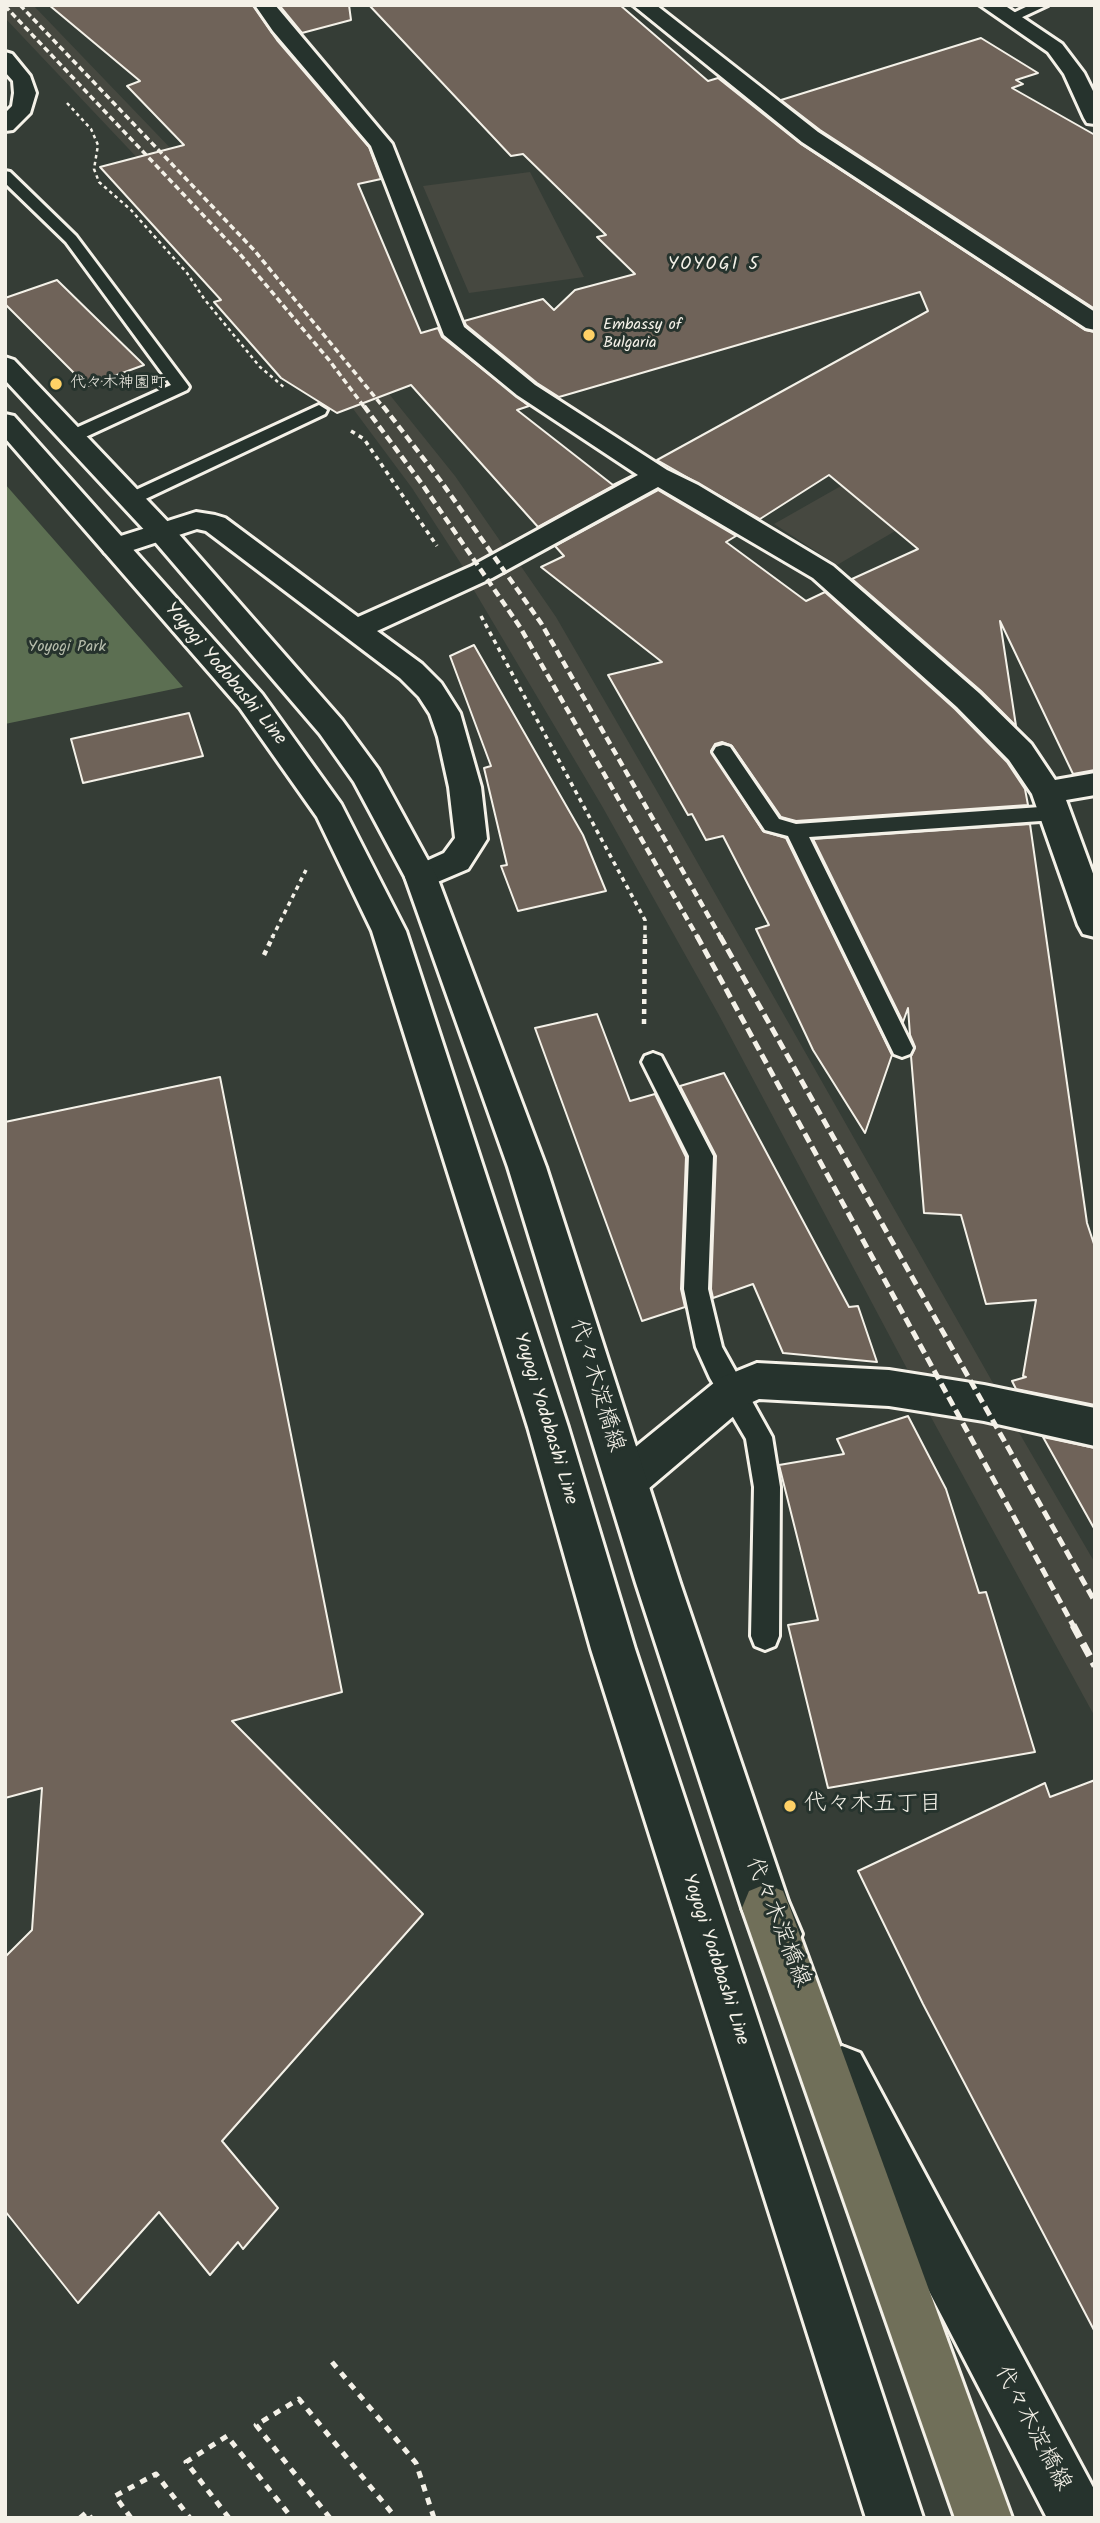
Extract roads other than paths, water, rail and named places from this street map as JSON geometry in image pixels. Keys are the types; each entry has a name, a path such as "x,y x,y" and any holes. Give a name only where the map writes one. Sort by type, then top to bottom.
{"highway":[{"path":"766,1908 984,2518"}],"street":[{"path":"265,5 280,27 381,144 453,330 526,390 657,476 688,491 823,572 968,700 1020,752 1051,802 1095,925"},
{"path":"643,5 810,137 1095,323"},
{"path":"989,5 1055,48 1074,74 1095,118"},
{"path":"5,58 23,80 25,93 22,108 5,125"},
{"path":"5,365 160,530 331,727 367,776 421,877 456,861 471,839 465,787 445,713 430,690 411,671 215,524 196,520 160,530 115,547"},
{"name":"Yoyogi Yodobashi Line","path":"5,422 251,701 330,812 389,931 548,1427 613,1649 895,2518"},
{"path":"356,629 462,582 657,476"},
{"path":"1051,802 1095,784"},
{"name":"代々木淀橋線","path":"421,877 527,1167 626,1481 766,1908 828,2045 1078,2518"},
{"path":"626,1481 734,1391 757,1381 889,1388 984,1403 1095,1427"}],"lane":[{"path":"1011,17 1042,5"},
{"path":"5,175 71,239 181,387 73,436"},
{"path":"131,499 319,410"},
{"path":"723,752 772,825 796,831 1051,802"},
{"path":"796,831 902,1048"},
{"path":"653,1062 701,1156 696,1289 709,1347 719,1370 734,1391 759,1437 767,1488 765,1636"}],"railway":[{"path":"20,5 254,250 384,408"},
{"path":"5,6 240,254 329,360 365,408"},
{"path":"364,406 422,484 520,627 698,938"},
{"path":"383,406 440,480 541,623 721,938"},
{"path":"697,936 1074,1627"},
{"path":"720,936 1095,1602"},
{"path":"1073,1625 1095,1666"}],"place":[{"name":"Embassy of Bulgaria","path":"589,335"},
{"name":"代々木神園町","path":"56,384"},
{"name":"代々木五丁目","path":"790,1806"}],"district":[{"name":"YOYOGI 5","path":"714,266"}],"park label":[{"name":"Yoyogi Park","path":"67,648"}]}
